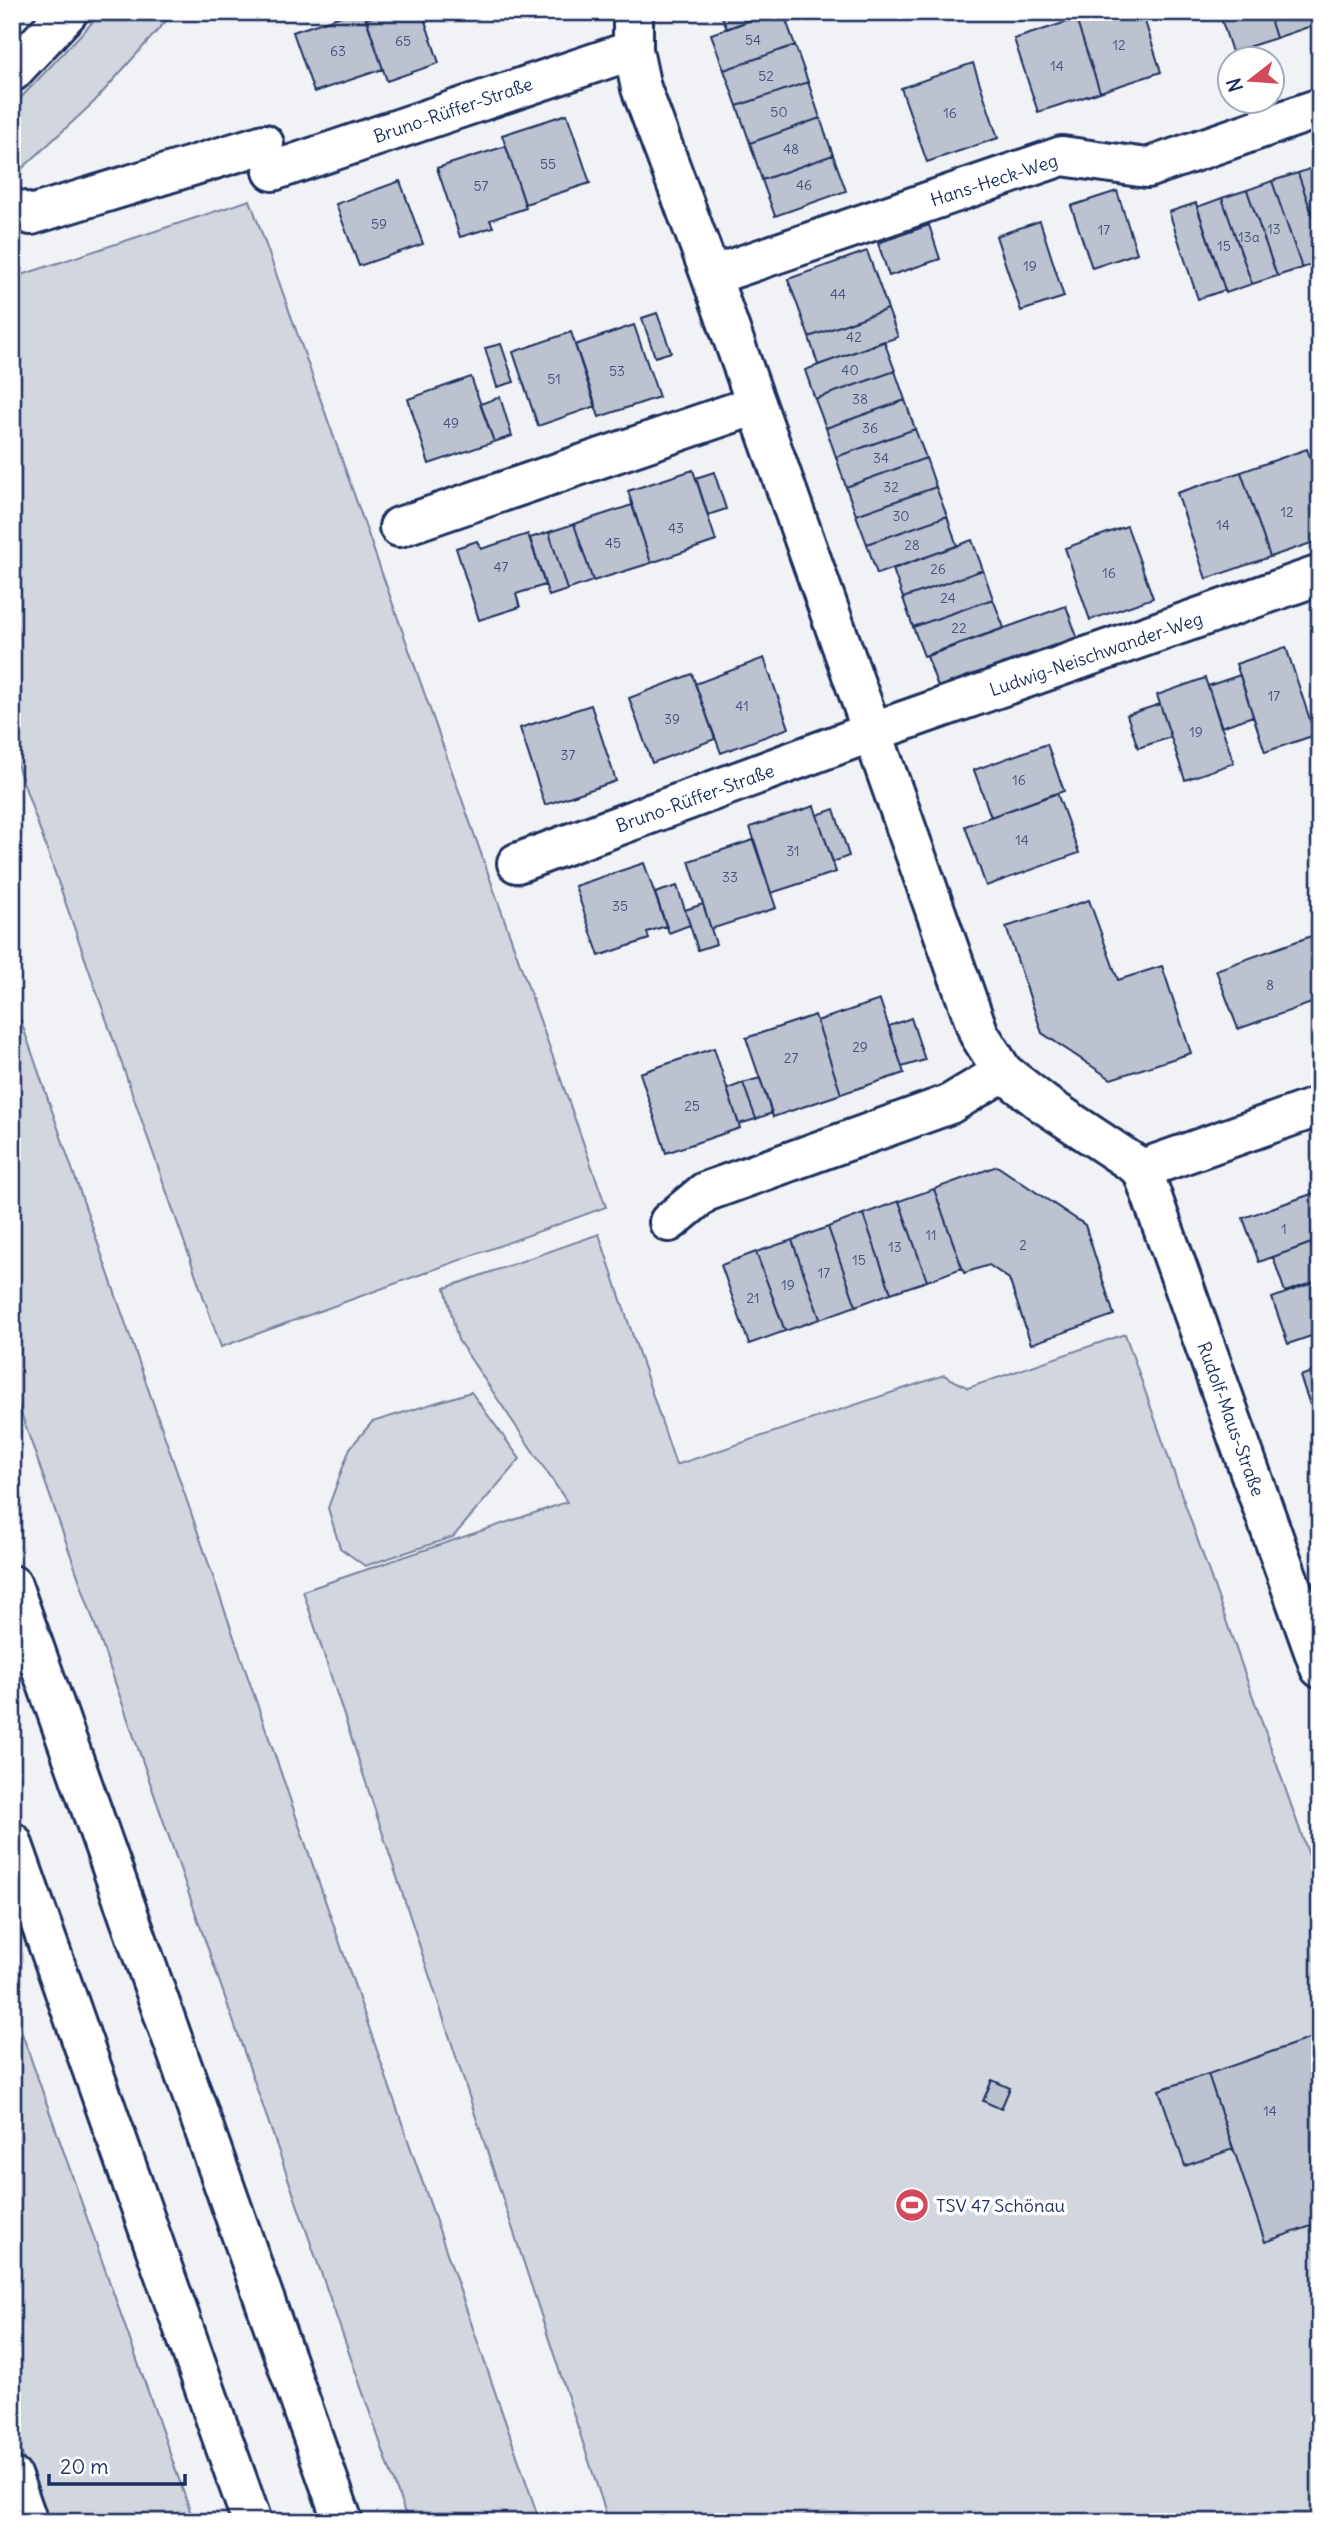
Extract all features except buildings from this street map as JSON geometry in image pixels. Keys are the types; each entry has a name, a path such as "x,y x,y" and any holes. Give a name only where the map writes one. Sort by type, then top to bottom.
{"main road":[{"path":"12,72 68,12"},
{"path":"633,12 634,50 641,88 711,276 979,1034 1003,1072 1044,1104 1142,1169 1320,1106"},
{"name":"Bruno-Rüffer-Straße","path":"12,208 31,215 269,157 634,50"},
{"name":"Hans-Heck-Weg","path":"711,276 1062,156 1147,168 1320,108"},
{"path":"399,527 756,405"},
{"name":"Ludwig-Neischwander-Weg","path":"872,732 1320,575"},
{"name":"Bruno-Rüffer-Straße","path":"517,863 872,732"},
{"path":"669,1222 705,1192 950,1104 1003,1072"},
{"name":"Rudolf-Maus-Straße","path":"1142,1169 1320,1668"},
{"path":"12,1585 343,2522"},
{"path":"12,1842 252,2522"},
{"path":"12,2477 28,2522"}],"shaded area":[{"path":"102,12 174,12 94,102 12,178 12,107"},
{"path":"250,200 606,1207 221,1347 12,750 12,278"},
{"path":"12,995 540,2522 408,2522 12,1387"},
{"name":"TSV 47 Schönau","path":"599,1234 676,1465 944,1375 968,1388 1125,1334 1320,1887 1320,2522 609,2522 303,1591 567,1502 458,1340 445,1288"},
{"path":"471,1392 520,1459 453,1537 365,1566 340,1548 328,1508 350,1448 372,1422"},
{"path":"12,2005 194,2522 47,2522 12,2427"}],"place":[{"name":"TSV 47 Schönau","path":"912,2205"}]}
